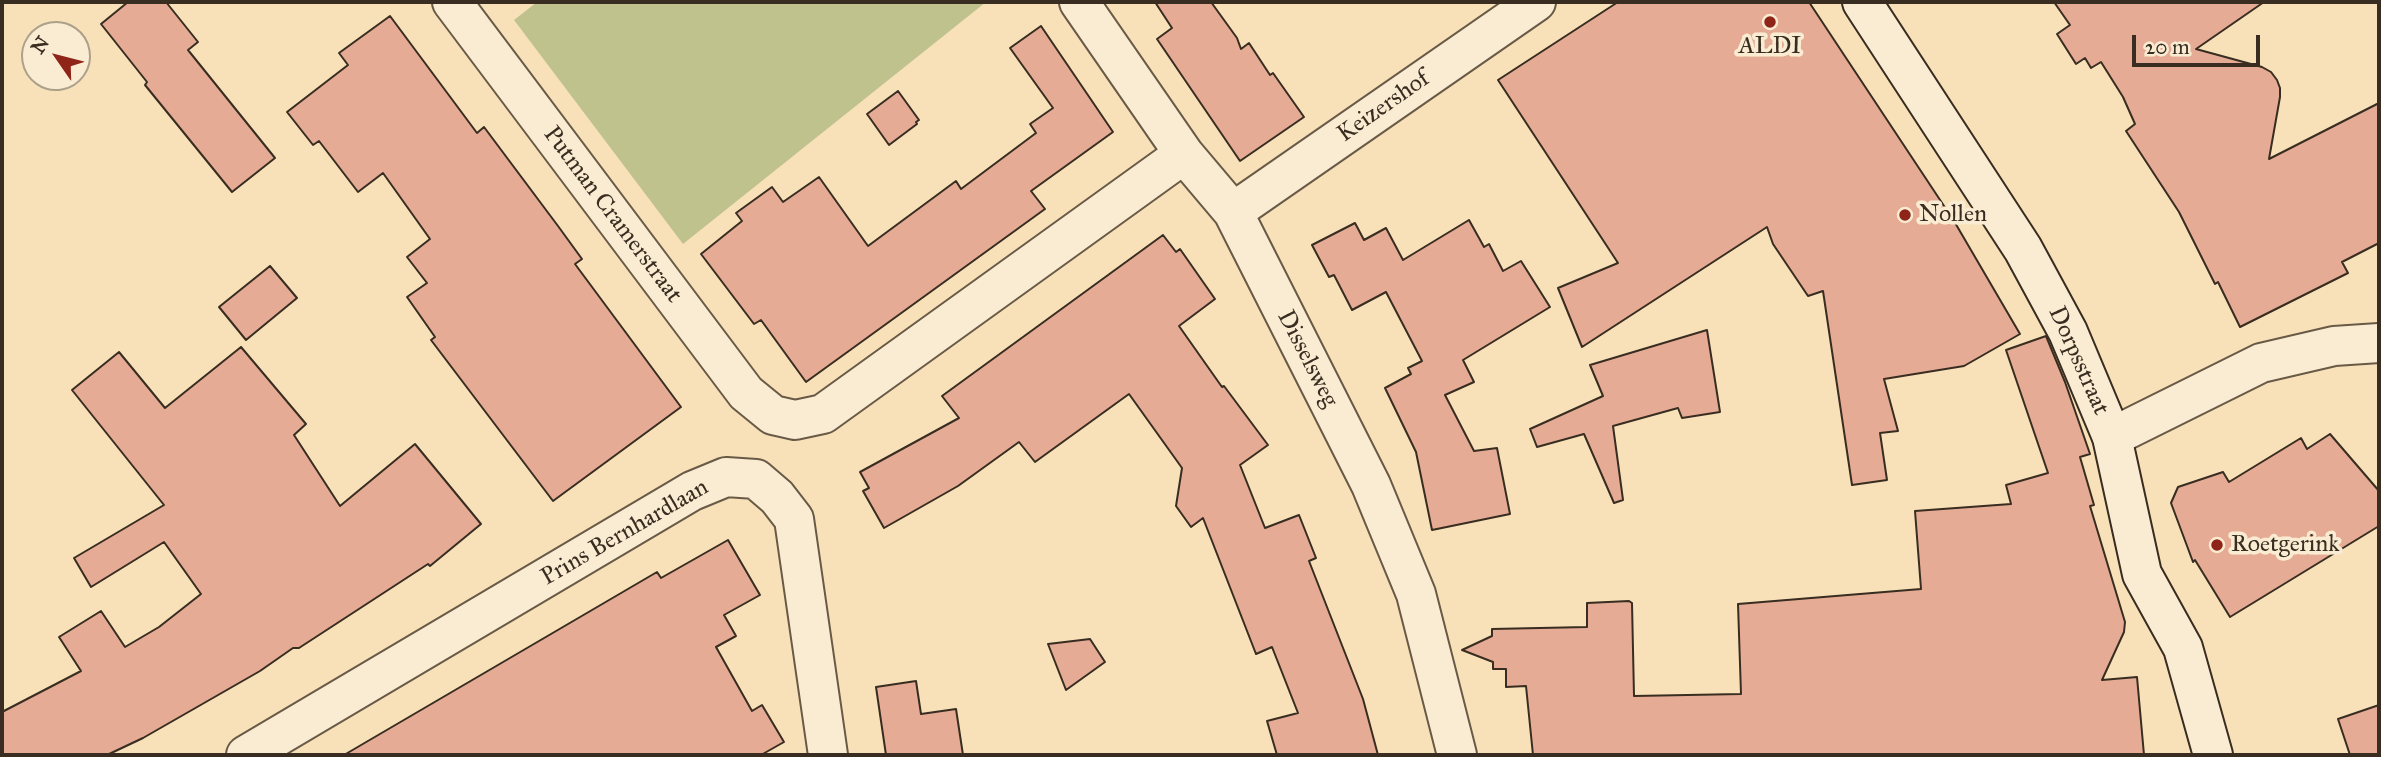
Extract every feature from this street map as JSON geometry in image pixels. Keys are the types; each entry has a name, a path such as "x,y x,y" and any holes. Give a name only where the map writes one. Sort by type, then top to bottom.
{"street":[{"name":"Putman Cramerstraat","path":"452,2 746,393 773,415 795,420 823,414 1184,154"},
{"name":"Disselsweg","path":"1079,2 1184,154 1233,212 1371,485 1416,594 1457,755"},
{"name":"Keizershof","path":"1233,212 1536,2"},
{"name":"Dorpsstraat","path":"1862,2 2023,249 2068,332 2112,437 2142,575 2183,648 2213,755"},
{"path":"2112,437 2261,363 2334,346 2379,343"},
{"name":"Prins Bernhardlaan","path":"246,755 692,491 726,477 756,479 777,497 794,519 828,755"}],"green space":[{"path":"537,2 986,2 683,244 514,20"}],"building":[{"path":"128,2 166,2 198,42 188,50 275,158 232,192 145,85 147,82 101,24"},
{"path":"1155,2 1211,2 1237,38 1241,49 1249,43 1270,75 1273,73 1304,117 1240,161 1157,39 1172,28"},
{"path":"1618,2 1809,2 1954,221 2020,334 1964,366 1884,379 1898,431 1880,433 1887,480 1852,485 1823,291 1808,296 1773,244 1767,227 1582,347 1558,288 1618,263 1498,80"},
{"path":"2054,2 2264,2 2196,49 2262,67 2271,72 2277,80 2280,97 2269,159 2379,103 2379,243 2342,262 2348,273 2240,327 2179,212 2126,131 2135,124 2123,97 2101,62 2091,68 2085,58 2076,64 2057,34 2070,25"},
{"path":"390,16 477,133 484,127 558,226 582,259 575,264 681,407 553,501 431,340 435,337 407,297 427,283 407,257 430,239 383,173 358,192 319,141 313,145 287,112 348,65 339,53"},
{"path":"1041,26 1113,132 1031,191 1045,209 806,382 761,320 754,324 701,254 742,221 736,213 772,187 783,202 819,177 868,246 956,181 961,189 1036,133 1030,124 1053,108 1010,48"},
{"path":"898,91 919,120 889,145 867,114"},
{"path":"1469,220 1484,247 1489,244 1503,271 1521,261 1550,307 1463,360 1474,382 1445,395 1474,451 1497,448 1510,514 1432,530 1416,452 1385,388 1411,374 1408,368 1422,361 1386,292 1352,310 1334,275 1329,277 1312,245 1355,223 1364,240 1386,228 1403,260"},
{"path":"1163,235 1176,252 1180,249 1215,299 1179,326 1268,445 1240,465 1265,528 1299,515 1316,558 1309,561 1363,699 1378,755 1277,755 1267,721 1298,713 1272,647 1256,654 1203,518 1191,527 1176,506 1182,468 1129,394 1035,462 1019,442 958,486 884,528 863,491 869,488 860,472 959,418 942,396"},
{"path":"270,266 297,298 246,340 219,307"},
{"path":"1707,330 1720,412 1682,418 1678,408 1613,426 1623,500 1614,503 1584,434 1537,447 1530,429 1603,396 1590,365"},
{"path":"2046,336 2090,454 2080,457 2094,505 2090,506 2125,622 2124,632 2102,680 2137,677 2144,755 1533,755 1526,686 1506,687 1506,669 1493,669 1493,662 1462,650 1492,636 1492,629 1587,627 1587,603 1629,601 1632,603 1634,696 1741,694 1738,604 1921,589 1915,511 2011,504 2006,485 2048,473 2006,350"},
{"path":"241,347 306,424 294,435 340,506 415,444 481,524 430,566 428,564 299,648 293,648 260,671 143,738 107,755 2,755 2,712 81,671 59,637 101,611 125,647 159,627 201,594 164,542 91,587 74,558 164,505 72,390 119,352 165,408"},
{"path":"2330,434 2379,491 2379,526 2230,617 2195,560 2193,562 2171,503 2178,487 2223,472 2229,482 2301,438 2307,449"},
{"path":"728,540 760,595 724,615 736,636 716,647 752,711 762,705 784,742 761,755 344,755 657,572 661,578"},
{"path":"1090,639 1105,662 1066,690 1048,644"},
{"path":"916,681 921,714 956,709 963,755 886,755 876,687"},
{"path":"2379,705 2379,755 2350,755 2338,719"}],"place":[{"name":"ALDI","path":"1770,22"},
{"name":"Nollen","path":"1905,215"},
{"name":"Roetgerink","path":"2217,545"}]}
